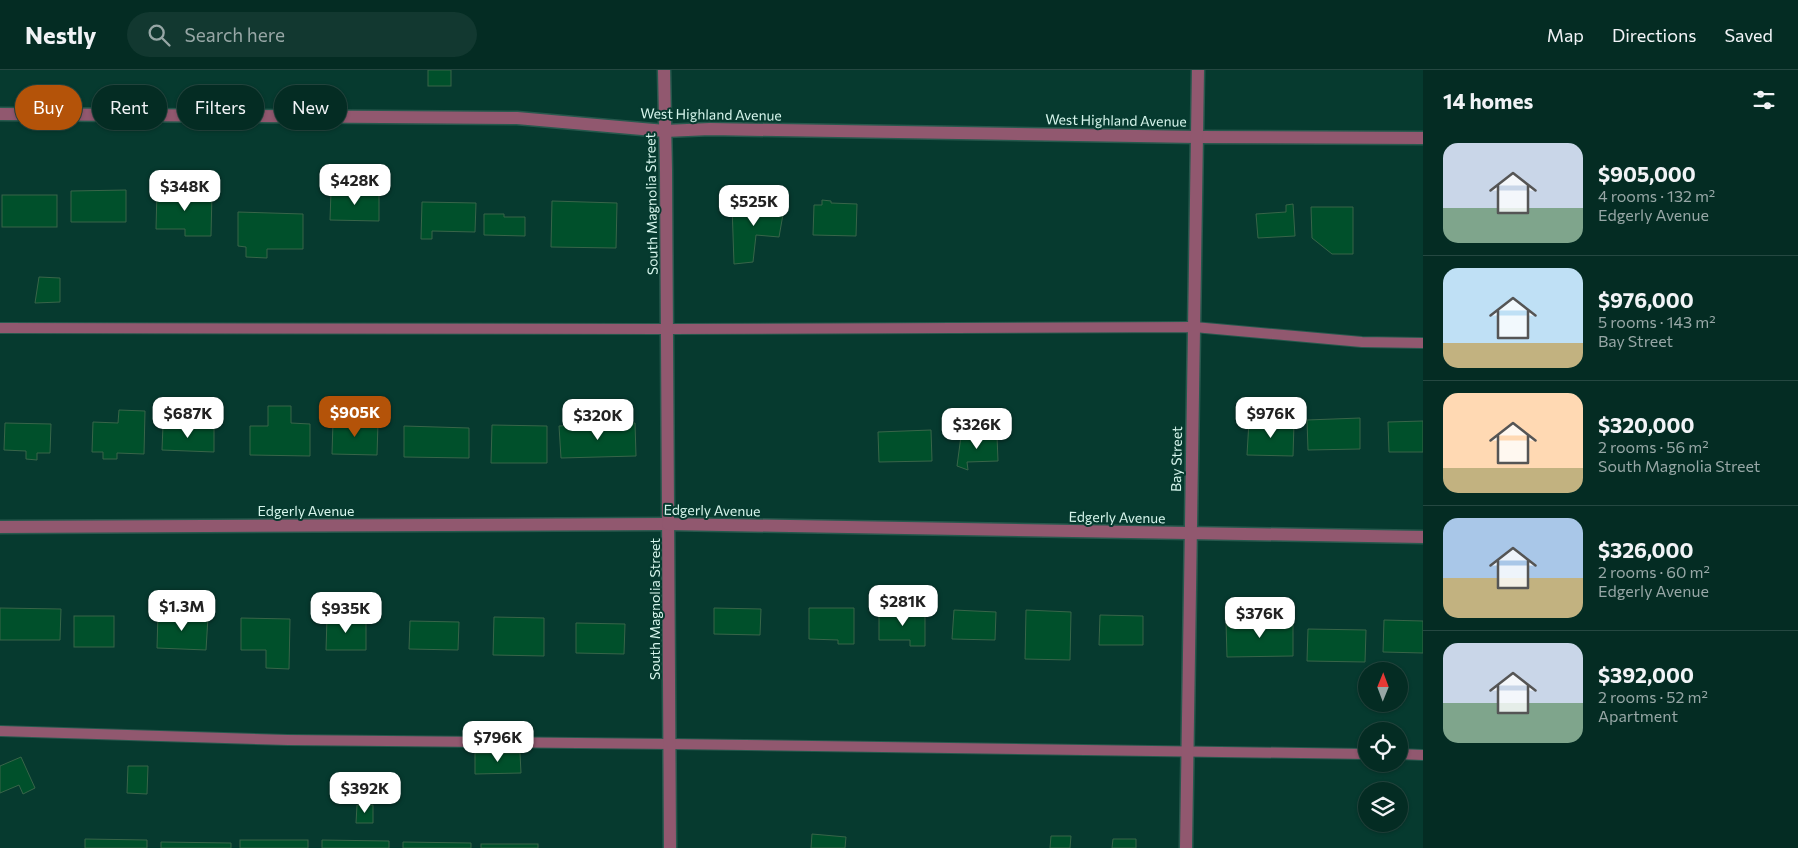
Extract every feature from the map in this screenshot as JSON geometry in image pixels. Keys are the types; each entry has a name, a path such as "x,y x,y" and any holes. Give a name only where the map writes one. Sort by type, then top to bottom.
{"street":[{"name":"South Magnolia Street","path":"664,70 670,848"},
{"name":"Bay Street","path":"1186,848 1198,70"},
{"name":"West Highland Avenue","path":"0,114 517,118 665,131 710,128 1197,137 1423,138"},
{"name":"Edgerly Avenue","path":"0,526 668,524 1423,538"}],"lane":[{"path":"0,328 667,330 1194,327 1362,342 1423,343"},
{"path":"0,731 288,740 1358,754"},
{"path":"1408,754 1423,755"}],"building":[{"path":"428,70 451,70 451,86 428,86"},
{"path":"350,186 360,186 360,192 379,193 379,221 330,220 331,192 349,192"},
{"path":"126,190 126,222 71,222 71,191"},
{"path":"157,191 212,192 211,236 185,236 185,229 156,229"},
{"path":"2,195 57,195 57,227 2,227"},
{"path":"822,200 831,201 831,203 857,204 856,236 813,235 814,205 822,205"},
{"path":"552,201 617,203 616,248 551,247"},
{"path":"422,202 476,203 475,232 432,231 432,239 421,239"},
{"path":"785,203 779,237 756,235 753,262 734,264 732,205"},
{"path":"1293,204 1295,236 1258,238 1256,214 1286,212 1286,205"},
{"path":"1311,207 1353,207 1353,254 1332,254 1312,238"},
{"path":"238,212 303,214 303,249 267,249 267,258 246,257 246,247 238,246"},
{"path":"484,214 504,214 504,217 525,217 525,236 484,235"},
{"path":"39,277 60,278 60,302 35,303"},
{"path":"268,406 291,406 291,423 310,424 310,456 250,455 250,426 268,426"},
{"path":"119,410 145,411 144,454 117,453 117,459 103,459 103,452 92,452 93,422 118,423"},
{"path":"1360,418 1360,449 1308,450 1307,420"},
{"path":"1249,421 1294,423 1293,456 1247,455"},
{"path":"1423,421 1423,452 1389,452 1388,422"},
{"path":"333,422 378,423 377,455 332,454"},
{"path":"5,423 51,424 50,453 37,453 37,460 26,459 26,451 4,450"},
{"path":"635,423 636,456 561,458 559,426"},
{"path":"163,425 214,427 214,452 162,450"},
{"path":"492,425 547,426 547,463 491,463"},
{"path":"404,426 469,428 469,458 404,457"},
{"path":"931,430 932,461 879,462 878,432"},
{"path":"961,436 997,436 998,461 967,462 968,470 957,466"},
{"path":"0,608 61,609 60,640 0,640"},
{"path":"714,608 761,609 760,635 714,634"},
{"path":"809,608 854,608 854,644 838,644 838,640 809,639"},
{"path":"954,610 996,612 995,640 952,639"},
{"path":"1026,610 1071,612 1070,660 1025,659"},
{"path":"879,611 925,611 925,646 910,646 910,640 879,640"},
{"path":"158,614 208,617 206,650 157,648"},
{"path":"1100,615 1143,616 1143,645 1099,645"},
{"path":"74,616 114,616 114,647 74,647"},
{"path":"494,617 544,618 544,656 493,655"},
{"path":"241,618 290,619 289,669 266,668 266,650 241,650"},
{"path":"327,618 366,618 366,650 326,650"},
{"path":"1293,620 1293,656 1227,657 1226,622"},
{"path":"1384,620 1423,621 1423,653 1383,652"},
{"path":"410,621 459,622 458,650 409,649"},
{"path":"576,623 625,624 624,654 576,653"},
{"path":"1308,629 1366,630 1365,662 1307,661"},
{"path":"475,753 520,753 521,773 475,774"},
{"path":"21,757 35,788 23,794 19,785 0,793 0,766"},
{"path":"128,766 148,766 147,794 127,793"},
{"path":"357,805 373,805 373,823 356,823"},
{"path":"812,834 846,837 845,848 811,848"},
{"path":"1051,836 1071,836 1070,848 1050,848"},
{"path":"85,839 147,840 147,848 85,848"},
{"path":"1113,839 1136,839 1136,848 1112,848"},
{"path":"240,840 308,840 308,848 240,848"},
{"path":"322,840 389,841 389,848 322,848"},
{"path":"161,842 231,843 231,848 161,848"},
{"path":"403,842 471,843 471,848 403,848"},
{"path":"481,844 538,844 538,848 481,848"}]}
